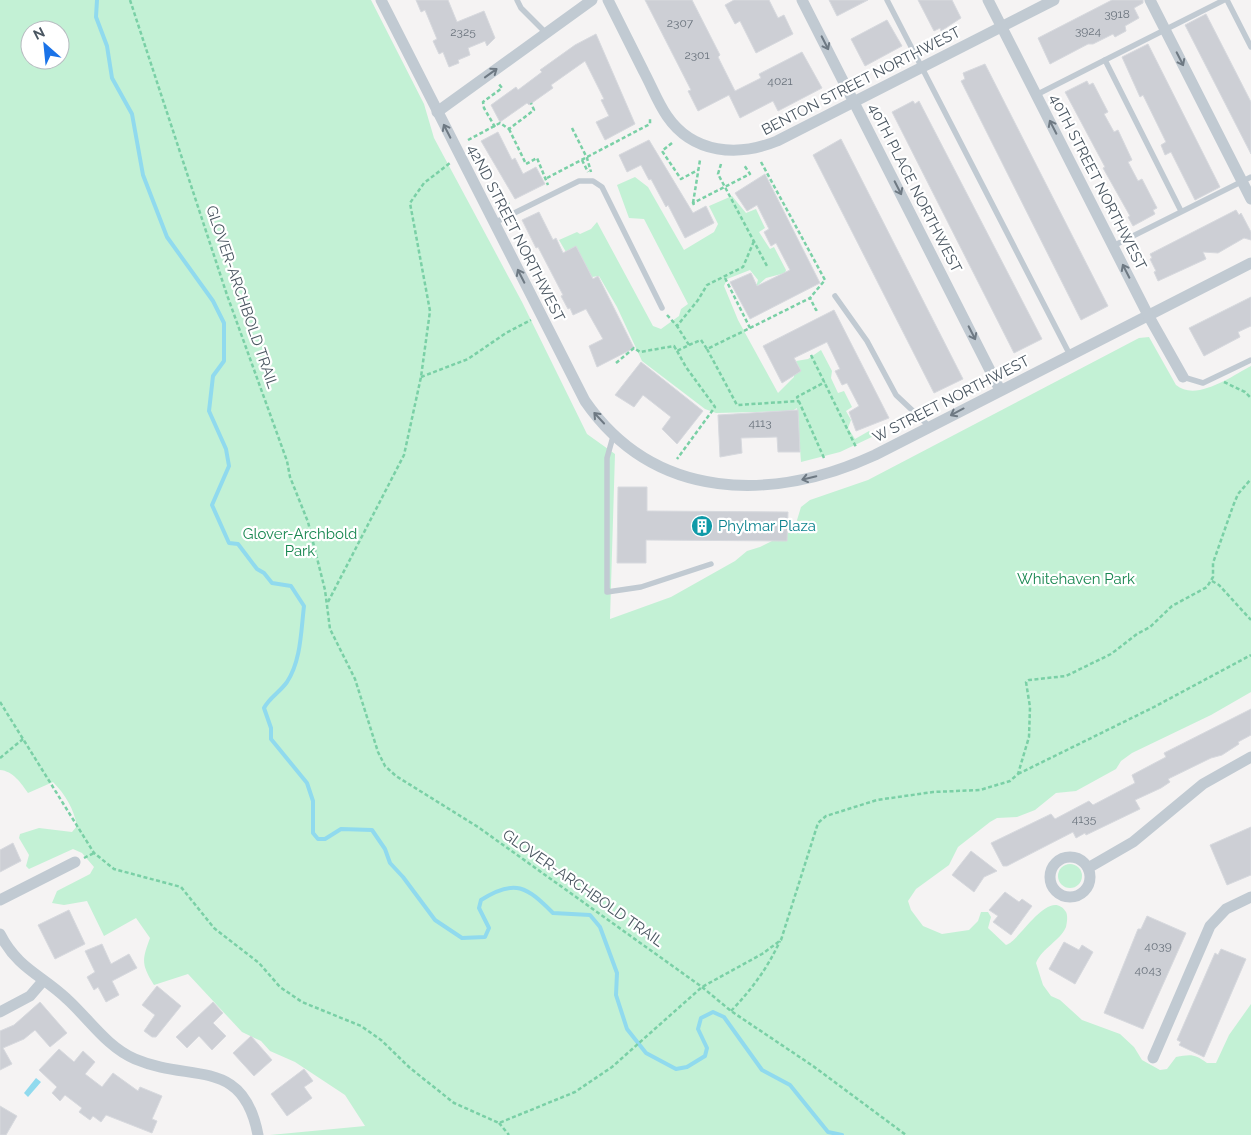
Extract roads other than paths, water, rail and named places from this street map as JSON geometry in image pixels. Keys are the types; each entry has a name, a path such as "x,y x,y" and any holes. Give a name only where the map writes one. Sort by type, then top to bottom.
{"street":[{"name":"42ND STREET NORTHWEST","path":"381,0 585,401 614,433 649,460"},
{"path":"437,112 592,0"},
{"name":"BENTON STREET NORTHWEST","path":"608,0 660,105 676,127 696,142 722,150 741,152 757,149 777,141 1054,0"},
{"name":"40TH PLACE NORTHWEST","path":"802,0 1000,390"},
{"name":"40TH STREET NORTHWEST","path":"988,0 1148,315 1183,377"},
{"path":"1150,0 1247,180 1251,199"},
{"name":"W STREET NORTHWEST","path":"649,460 673,472 704,482 739,486 769,485 812,478 848,466 930,427 1251,263"},
{"path":"1088,868 1133,842 1203,784 1251,757"},
{"path":"0,900 75,862"},
{"path":"1153,1058 1210,926 1226,909 1251,897"},
{"path":"0,934 21,963 43,981 58,990 96,1030 134,1059 169,1070 208,1074 229,1082 250,1106 258,1135"},
{"path":"0,1012 30,996 43,981"}],"lane":[{"path":"517,0 521,8 546,33"},
{"path":"888,0 1070,355"},
{"path":"1036,95 1164,28 1225,0 1251,47"},
{"path":"1104,60 1182,211"},
{"path":"1113,246 1247,180"},
{"path":"494,223 579,181 590,181 602,187 662,308"},
{"path":"835,296 867,341 896,395 930,427"},
{"path":"1183,377 1203,383 1251,360"},
{"path":"614,433 607,458 607,592 641,587 711,564"}],"water":[{"path":"36,1078 41,1082 28,1097 24,1093"}],"waterway":[{"path":"97,0 96,17 107,46 112,78 132,114 143,175 167,237 213,301 224,323 224,361 213,376 209,411 226,449 229,466 212,505 229,543 238,544 257,569 264,573 272,583 291,586 304,606 300,646 292,674 264,708 271,728 271,739 307,783 313,801 313,833 318,839 325,839 341,829 372,830 385,849 390,863 403,877 435,920 462,938 485,937 489,928 479,908 481,900 503,889 520,888 536,897 553,913 590,915 600,927 617,973 616,995 627,1029 646,1053 676,1069 687,1067 705,1056 707,1048 698,1029 701,1018 713,1012 724,1017 762,1070 790,1085 828,1132 842,1135"}],"place":[{"name":"Phylmar Plaza","path":"702,526"}],"park label":[{"name":"Glover-Archbold Park","path":"300,542"},
{"name":"Whitehaven Park","path":"1076,579"}]}
